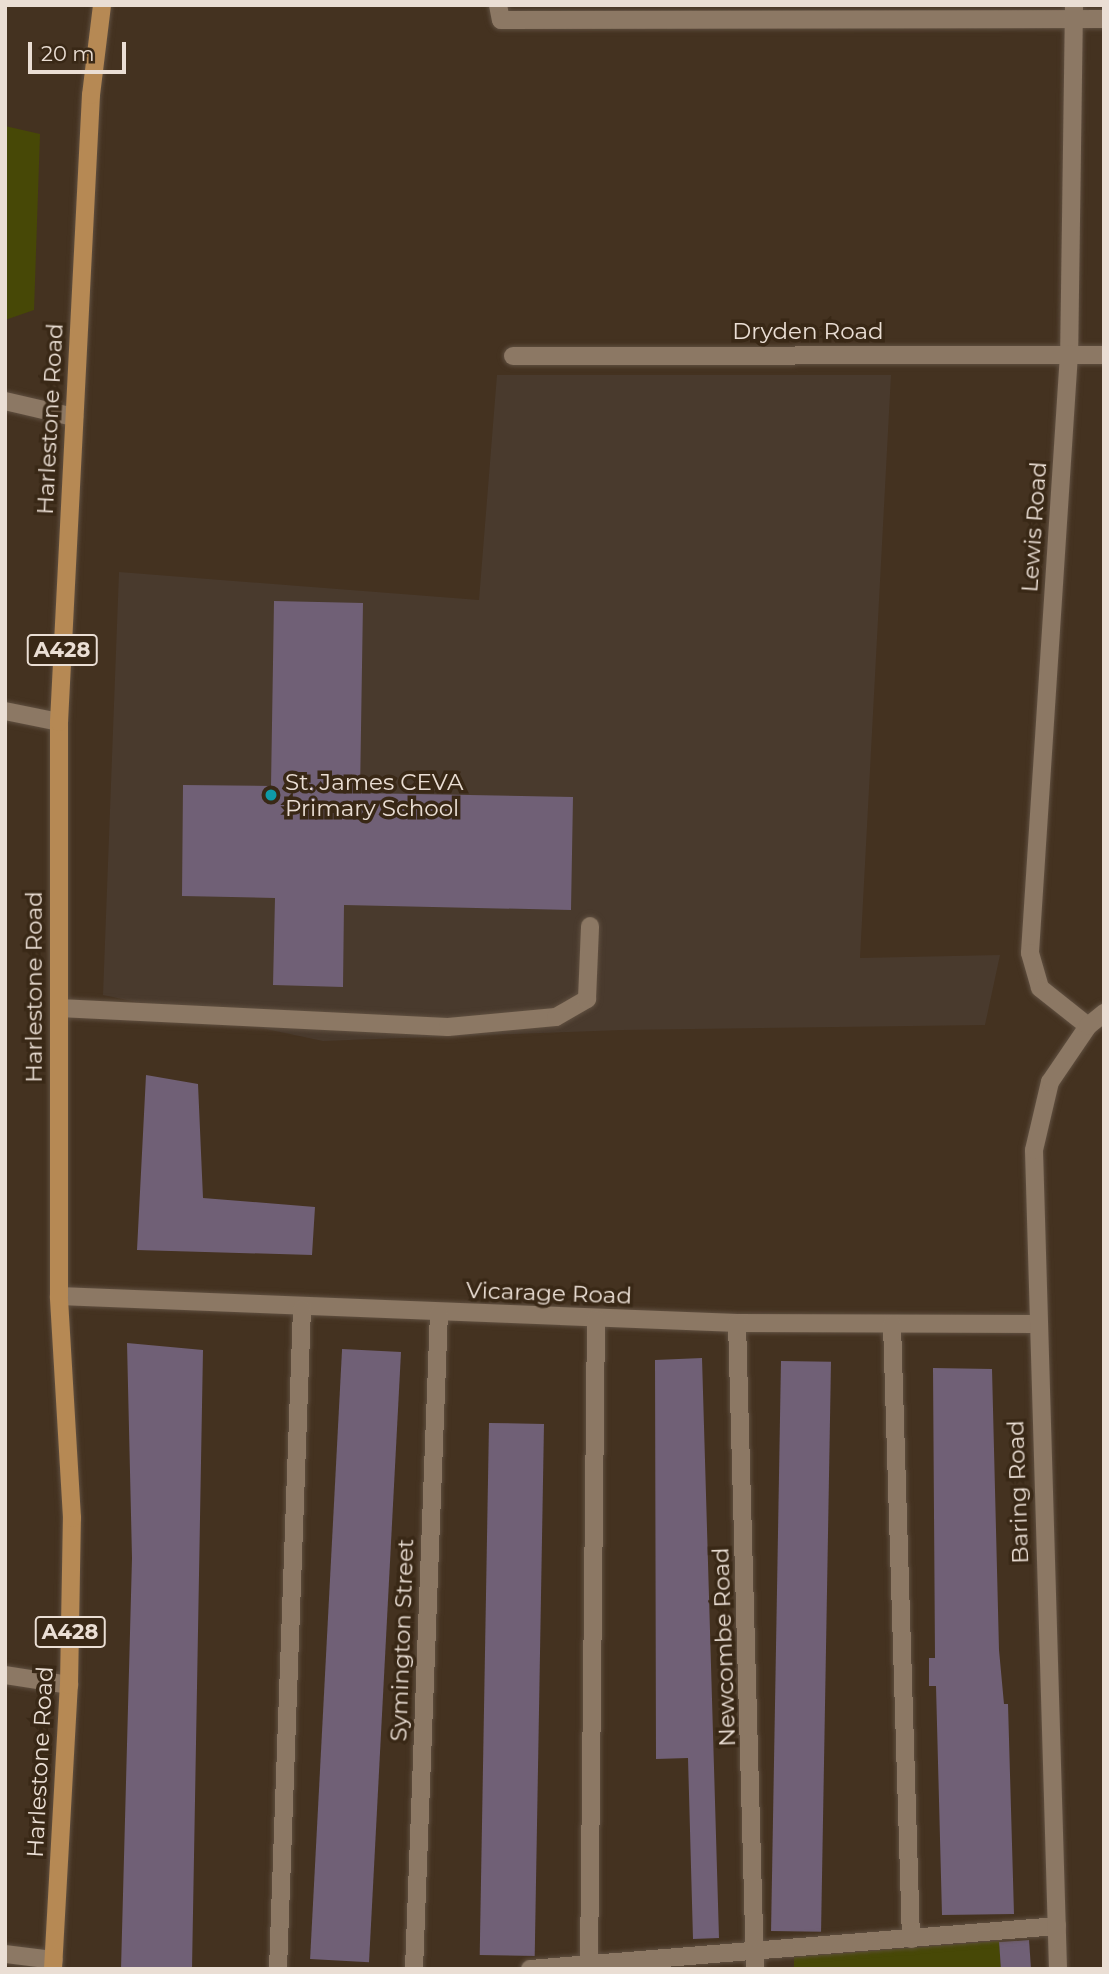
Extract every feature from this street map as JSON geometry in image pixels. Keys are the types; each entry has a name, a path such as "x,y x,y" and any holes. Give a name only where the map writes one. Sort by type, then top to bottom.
{"main road":[{"name":"Harlestone Road","path":"53,1964 69,1685 72,1518 59,1296 59,722 91,95 102,5"}],"street":[{"path":"498,5 501,20 1074,12 1104,19"},
{"name":"Lewis Road","path":"1074,12 1069,355 1030,953 1040,988 1088,1026"},
{"name":"Dryden Road","path":"513,356 1104,355"},
{"path":"5,401 74,416"},
{"path":"5,711 59,722"},
{"path":"59,1008 408,1027 556,1017 587,999 590,926"},
{"name":"Baring Road","path":"1058,1969 1034,1150 1050,1082 1088,1026 1104,1013"},
{"name":"Vicarage Road","path":"59,1296 302,1309 596,1319 737,1323 1037,1324"},
{"path":"278,1969 302,1309"},
{"name":"Symington Street","path":"414,1969 439,1313"},
{"path":"589,1965 596,1319"},
{"name":"Newcombe Road","path":"737,1323 750,1675 754,1961"},
{"path":"892,1324 911,1939"},
{"path":"5,1675 69,1685"},
{"path":"530,1969 754,1961 911,1939 1058,1926"},
{"path":"5,1954 53,1964"}],"shaded area":[{"path":"5,126 40,134 34,310 5,320"},
{"path":"497,375 891,375 860,958 1000,955 985,1025 622,1030 323,1041 103,995 119,572 479,600"},
{"path":"999,1941 1001,1969 794,1969 794,1957"}],"building":[{"name":"St. James CEVA Primary School","path":"274,601 363,603 360,793 573,797 571,910 344,905 343,987 273,985 275,898 182,896 183,785 271,786"},
{"path":"146,1075 198,1084 203,1198 315,1207 312,1255 137,1250"},
{"path":"127,1343 203,1350 192,1969 121,1969 132,1558"},
{"path":"342,1349 401,1352 369,1962 310,1959"},
{"path":"702,1358 719,1938 693,1939 688,1758 656,1759 655,1360"},
{"path":"781,1361 831,1362 821,1932 771,1931"},
{"path":"933,1368 992,1369 999,1650 1004,1704 1008,1704 1014,1914 942,1915 936,1686 929,1686 929,1658 935,1658"},
{"path":"489,1423 544,1424 535,1956 480,1955"},
{"path":"1029,1940 1031,1969 1001,1969 999,1942"}],"place":[{"name":"St. James CEVA Primary School","path":"271,795"}]}
